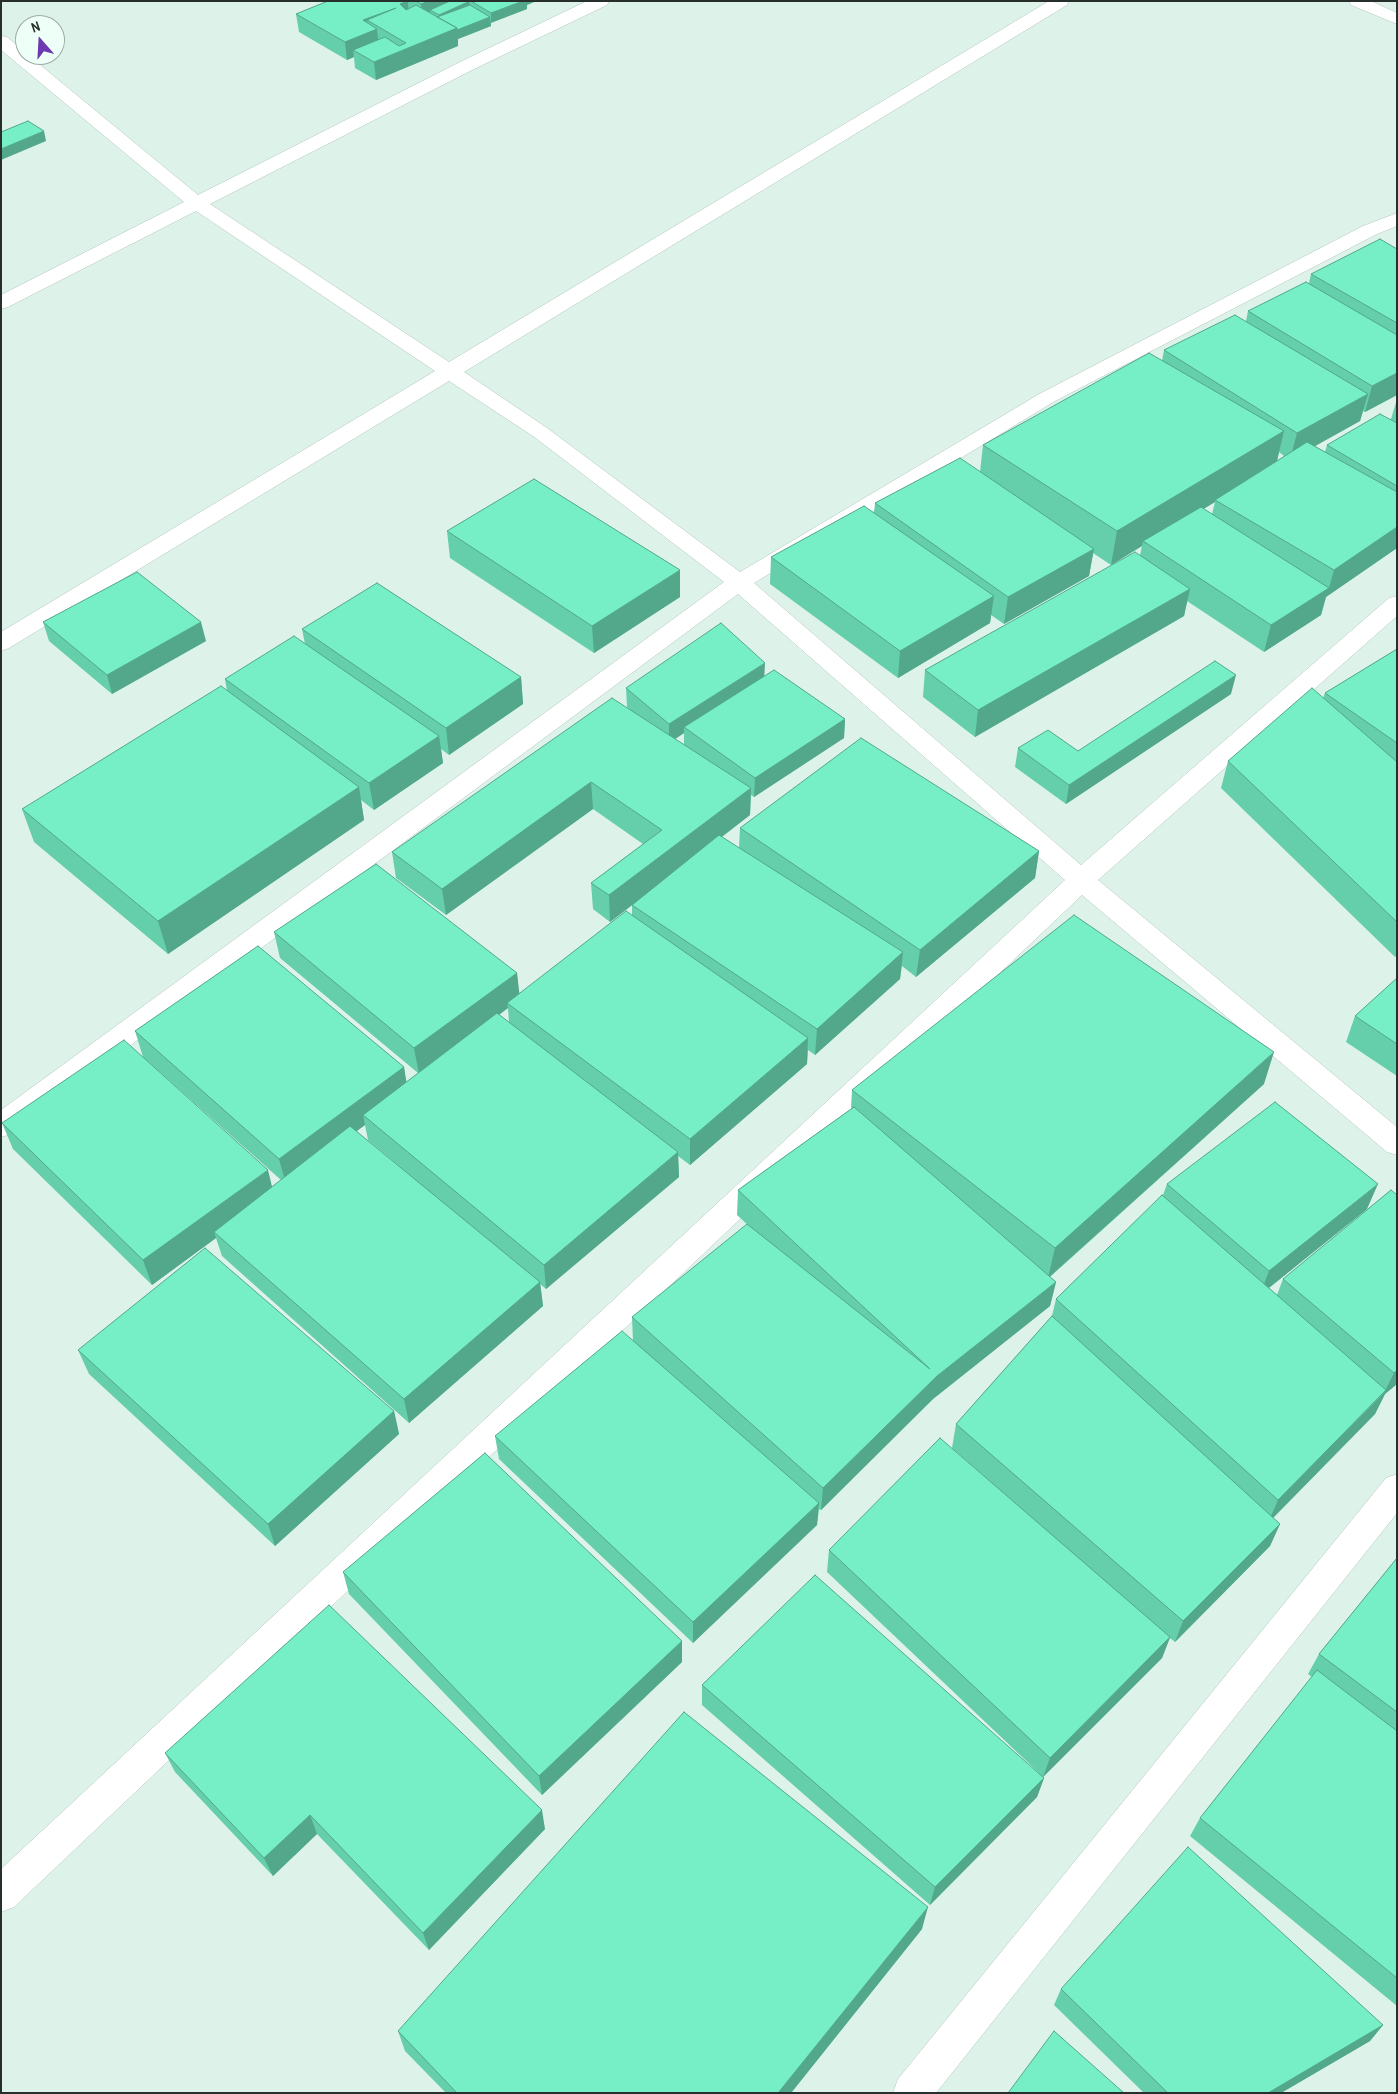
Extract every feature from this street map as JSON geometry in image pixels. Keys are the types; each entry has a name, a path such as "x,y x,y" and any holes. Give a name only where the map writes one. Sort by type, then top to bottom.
{"street":[{"path":"1,303 466,66 601,1"},
{"path":"1,643 1061,1"},
{"path":"1357,1 1397,19"},
{"path":"1,41 196,203 540,432 739,582 1081,880 1397,1144"},
{"path":"1,1126 739,582 1048,397 1370,230 1397,219"},
{"path":"1,1894 1081,880 1397,603"},
{"path":"912,2093 1397,1488"}],"building":[{"path":"328,1 407,1 400,4 406,10 416,5 457,28 374,62 353,50 385,37 399,46 406,43 367,20 396,8 363,20 377,29 345,42 296,14"},
{"path":"416,1 429,1 421,4"},
{"path":"450,1 468,2 439,15 430,10"},
{"path":"471,1 523,1 491,13"},
{"path":"470,5 490,17 457,30 457,28 437,17"},
{"path":"28,121 44,131 1,149 1,132"},
{"path":"1380,239 1397,249 1397,323 1311,274"},
{"path":"1306,282 1397,335 1397,373 1372,386 1248,311"},
{"path":"1235,315 1368,394 1297,433 1164,350"},
{"path":"1149,353 1284,431 1117,531 983,445"},
{"path":"1380,414 1397,423 1397,486 1327,445"},
{"path":"1307,442 1397,492 1397,527 1334,570 1215,500"},
{"path":"960,458 1094,549 1008,597 875,503"},
{"path":"534,479 680,570 592,626 447,531"},
{"path":"864,506 994,596 900,651 771,557"},
{"path":"1201,507 1329,588 1271,625 1143,541"},
{"path":"1135,552 1190,589 978,710 925,670"},
{"path":"137,572 201,622 107,675 43,622"},
{"path":"377,583 521,677 446,728 302,629"},
{"path":"721,623 765,663 669,724 626,688"},
{"path":"294,636 439,736 369,783 225,679"},
{"path":"1397,649 1397,743 1325,693"},
{"path":"1215,661 1236,675 1069,785 1018,748 1048,730 1078,751"},
{"path":"774,670 845,719 755,778 684,727"},
{"path":"221,686 359,787 158,921 22,809"},
{"path":"1312,688 1397,762 1397,922 1228,761"},
{"path":"612,698 751,788 609,895 591,883 662,830 591,782 442,889 392,852"},
{"path":"861,738 1039,851 920,950 740,828"},
{"path":"719,835 903,952 817,1029 632,905"},
{"path":"376,864 517,973 414,1048 274,932"},
{"path":"626,911 808,1038 690,1139 507,1003"},
{"path":"1074,915 1274,1052 1055,1248 852,1090"},
{"path":"258,946 404,1067 279,1159 135,1031"},
{"path":"1397,978 1397,1044 1355,1016"},
{"path":"497,1013 678,1152 544,1265 363,1115"},
{"path":"124,1040 268,1170 143,1260 2,1123"},
{"path":"1275,1102 1378,1184 1269,1271 1167,1184"},
{"path":"854,1107 1056,1282 937,1376 823,1488 632,1317 747,1224 930,1369 738,1190"},
{"path":"350,1126 540,1282 404,1399 214,1232"},
{"path":"1391,1190 1397,1195 1397,1370 1394,1373 1283,1279"},
{"path":"1162,1195 1386,1390 1278,1500 1056,1299"},
{"path":"205,1248 394,1411 268,1524 78,1350"},
{"path":"1052,1316 1280,1524 1183,1621 956,1424"},
{"path":"622,1331 819,1503 693,1622 495,1436"},
{"path":"940,1438 1170,1637 1050,1758 829,1550"},
{"path":"485,1453 682,1641 539,1776 343,1572"},
{"path":"1397,1558 1397,1712 1319,1654"},
{"path":"815,1575 1044,1778 935,1887 702,1685"},
{"path":"329,1605 542,1810 423,1933 310,1815 264,1858 165,1753"},
{"path":"1317,1670 1397,1731 1397,1978 1200,1818"},
{"path":"684,1712 928,1907 778,2093 457,2093 398,2031"},
{"path":"1188,1847 1383,2025 1268,2093 1168,2093 1061,1989"},
{"path":"1054,2031 1124,2093 1008,2093"}]}
